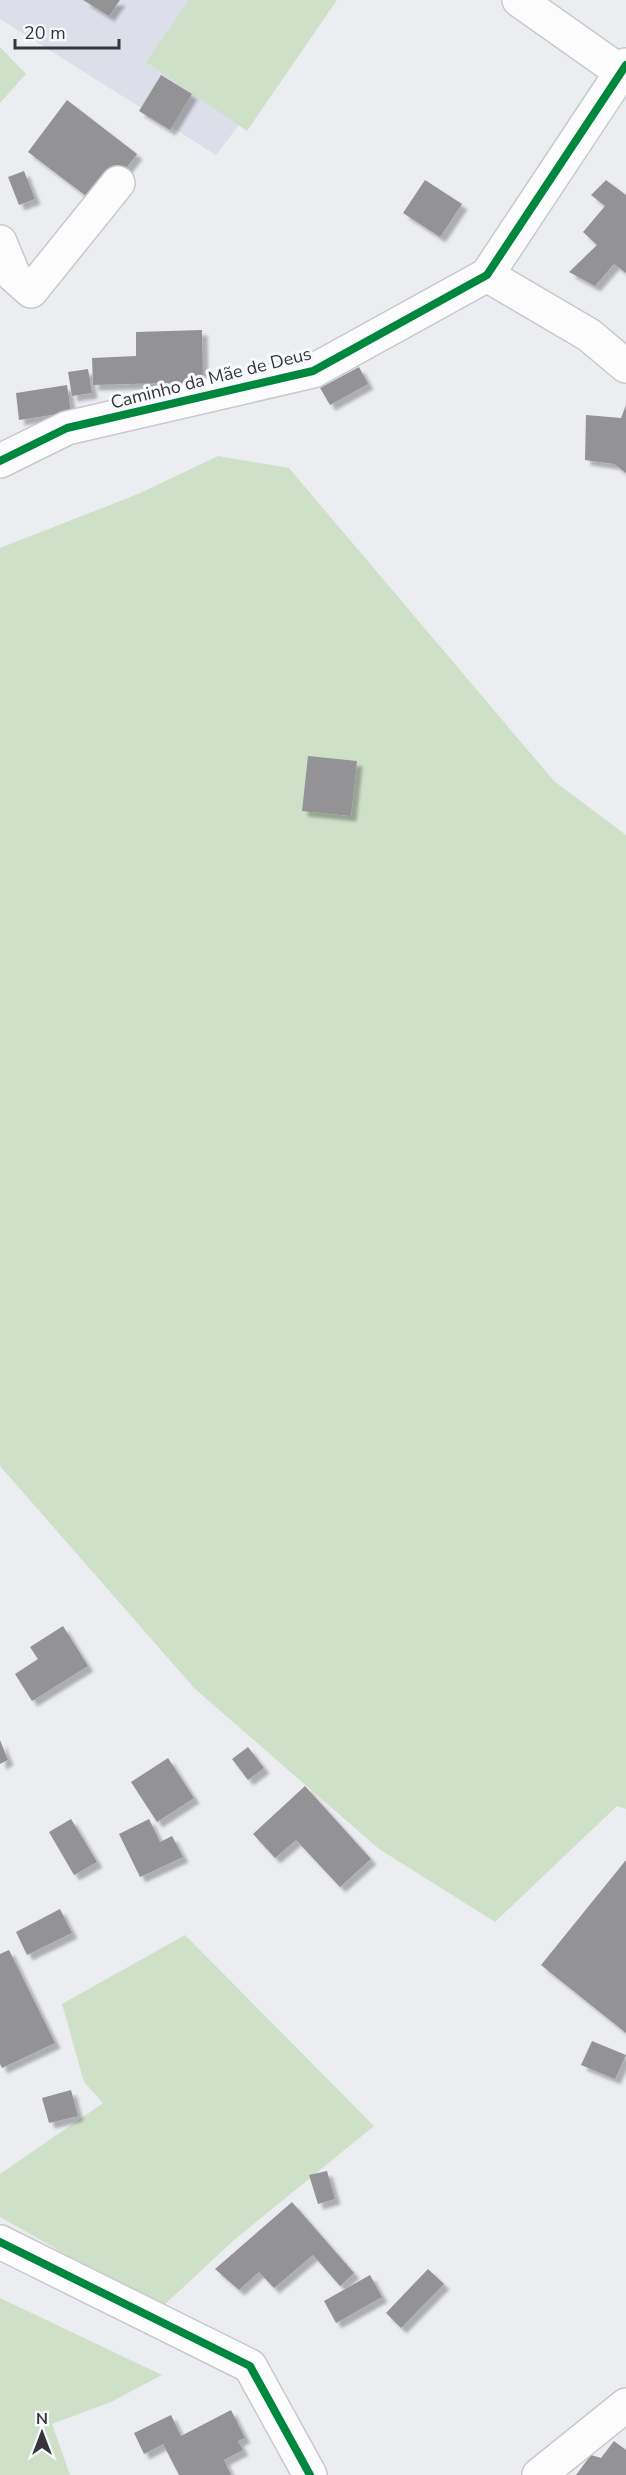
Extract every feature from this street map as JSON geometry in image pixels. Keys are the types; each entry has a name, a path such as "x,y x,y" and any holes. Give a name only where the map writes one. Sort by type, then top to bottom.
{"street":[{"path":"519,0 624,69 487,275 589,335 626,366"},
{"path":"0,242 14,276 31,291 118,183"},
{"name":"Caminho da Mãe de Deus","path":"0,461 67,428 313,371 487,275"},
{"path":"0,2242 250,2366 310,2475"},
{"path":"539,2475 626,2405"}],"shaded area":[{"path":"0,0 334,0 216,155 0,19"}],"green space":[{"path":"189,0 337,0 247,131 146,62"},
{"path":"0,47 26,74 0,103"},
{"path":"218,456 289,468 554,781 626,835 626,1809 617,1806 495,1922 379,1849 195,1689 0,1466 0,548 138,494"},
{"path":"185,1935 374,2126 233,2241 161,2308 0,2217 0,2174 103,2103 84,2082 62,2004"},
{"path":"0,2298 162,2375 111,2402 52,2424 70,2475 0,2475"}],"building":[{"path":"83,0 120,0 109,16"},
{"path":"161,75 192,94 170,130 139,111"},
{"path":"67,100 137,154 98,205 28,152"},
{"path":"24,171 35,199 19,205 8,177"},
{"path":"425,180 462,204 440,237 403,213"},
{"path":"606,180 626,195 626,273 614,264 595,286 569,272 597,245 583,232 605,206 591,195"},
{"path":"202,330 203,382 93,385 92,358 136,356 136,332"},
{"path":"359,367 368,384 330,405 320,388"},
{"path":"88,369 92,393 72,396 68,372"},
{"path":"67,385 71,412 19,420 16,393"},
{"path":"626,405 626,473 614,464 585,460 586,415 621,418"},
{"path":"308,756 357,761 351,816 302,811"},
{"path":"63,1626 88,1666 32,1701 15,1674 38,1659 30,1647"},
{"path":"0,1740 8,1760 0,1764"},
{"path":"248,1747 264,1768 248,1780 232,1759"},
{"path":"168,1758 194,1798 157,1822 131,1782"},
{"path":"305,1786 371,1859 340,1887 296,1840 275,1858 253,1834"},
{"path":"71,1819 97,1862 74,1875 49,1832"},
{"path":"149,1819 160,1842 172,1836 183,1857 140,1877 119,1834"},
{"path":"626,1860 626,2033 541,1965"},
{"path":"60,1909 72,1933 27,1955 16,1932"},
{"path":"9,1950 55,2043 2,2068 0,2064 0,1954"},
{"path":"592,2041 626,2055 615,2079 581,2065"},
{"path":"71,2090 78,2116 49,2123 42,2098"},
{"path":"327,2171 335,2199 318,2204 309,2175"},
{"path":"292,2202 354,2273 340,2286 313,2255 274,2288 259,2272 239,2290 215,2269"},
{"path":"428,2269 444,2284 401,2328 386,2313"},
{"path":"370,2275 382,2297 336,2323 324,2301"},
{"path":"231,2410 245,2438 238,2441 243,2450 224,2460 231,2475 179,2475 163,2444 144,2454 134,2433 171,2415 181,2436"},
{"path":"614,2441 626,2450 626,2475 576,2475 591,2455 601,2458"}],"cycle path":[{"path":"0,461 67,428 313,371 487,275 626,65"},
{"path":"0,2242 250,2366 310,2475"}]}
